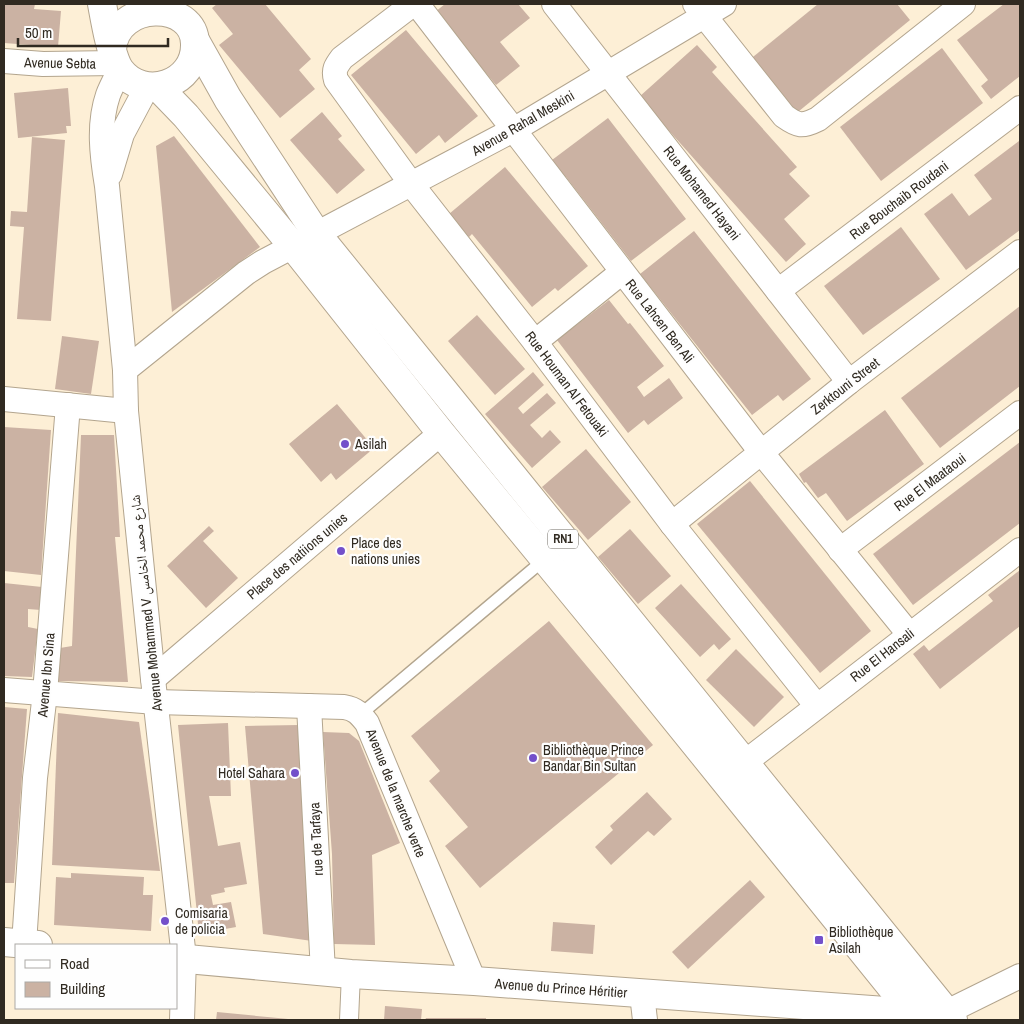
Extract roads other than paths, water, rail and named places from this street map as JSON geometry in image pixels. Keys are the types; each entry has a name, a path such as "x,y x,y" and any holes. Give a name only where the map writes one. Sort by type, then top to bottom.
{"main road":[{"path":"102,4 116,61"},
{"name":"RN1","path":"915,1017 186,116 153,87 136,83 127,78 116,61 113,37 118,25 135,8 146,4 175,6 190,23 196,42 228,98 316,234 950,1016"},
{"path":"153,87 169,84 186,72 194,58 196,42"},
{"name":"Avenue du Prince Héritier","path":"180,958 323,972 474,981 915,1017 950,1016"}],"street":[{"name":"Rue Houman Al Fetouaki","path":"413,4 342,58 334,72 336,80 412,185 535,342 672,524 816,705"},
{"name":"Rue Lahcen Ben Ali","path":"417,4 761,452 909,634"},
{"name":"Rue Mohamed Hayani","path":"554,4 609,72 848,382"},
{"name":"Avenue Rahal Meskini","path":"126,370 246,273 292,245 412,185 514,129 609,72 700,10 724,4"},
{"path":"700,10 784,116 795,124 806,125 818,119 963,4"},
{"name":"Avenue Sebta","path":"4,61 43,64 116,61"},
{"name":"Avenue Mohammed V شارع محمد الخامس","path":"116,61 104,111 102,157 107,186 126,370 126,411 180,958 182,1020"},
{"path":"107,186 122,134 153,87"},
{"name":"Rue Bouchaib Roudani","path":"778,291 1020,108"},
{"name":"Zerktouni Street","path":"672,524 848,382 1020,252"},
{"path":"535,342 622,272"},
{"path":"4,399 126,411"},
{"name":"Avenue Ibn Sina","path":"22,944 45,693 68,405"},
{"name":"Rue El Maataoui","path":"840,550 1020,413"},
{"name":"Place des natiions unies","path":"153,679 441,433"},
{"name":"Rue El Hansali","path":"744,763 816,705 1020,550"},
{"name":"Avenue de la marche verte","path":"4,690 156,702 353,708 360,714 371,733 474,981"},
{"name":"rue de Tarfaya","path":"310,706 323,972"},
{"path":"349,1020 351,974"},
{"path":"950,1016 1020,976"},
{"path":"642,994 645,1020"}],"lane":[{"path":"360,714 545,559"}],"place":[{"name":"Asilah","path":"345,444"},
{"name":"Place des nations unies","path":"341,551"},
{"name":"Bibliothèque Prince Bandar Bin Sultan","path":"533,758"},
{"name":"Hotel Sahara","path":"295,773"},
{"name":"Comisaria de policia","path":"165,921"},
{"name":"Bibliothèque Asilah","path":"819,940"}]}
